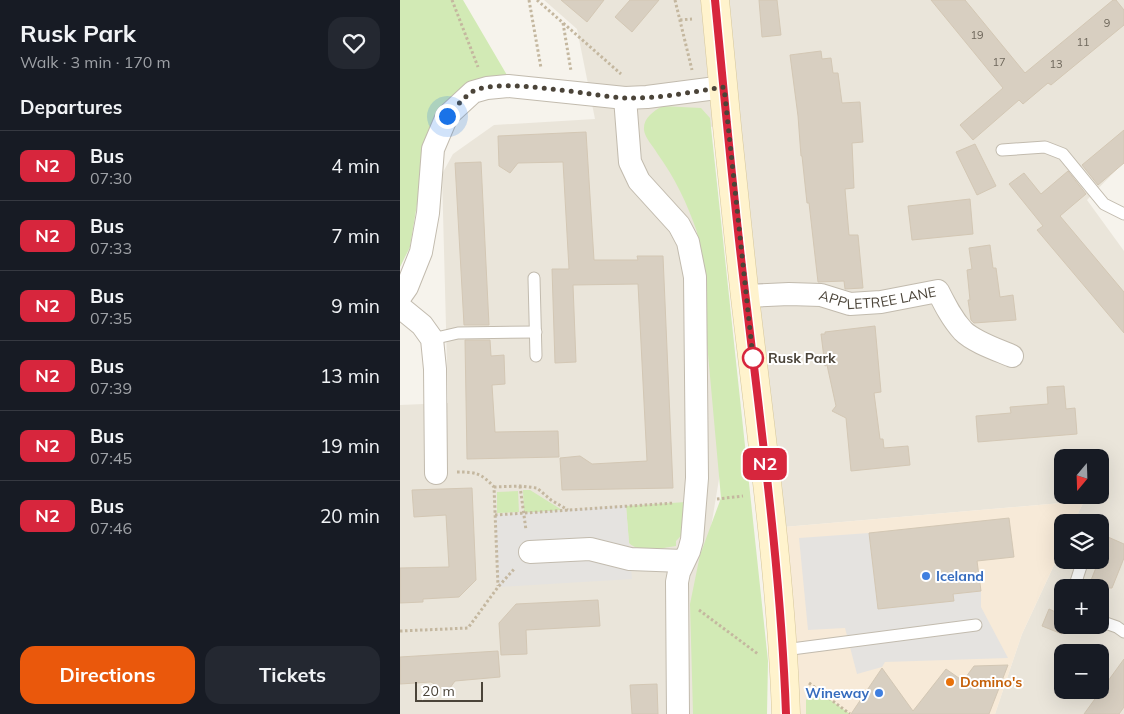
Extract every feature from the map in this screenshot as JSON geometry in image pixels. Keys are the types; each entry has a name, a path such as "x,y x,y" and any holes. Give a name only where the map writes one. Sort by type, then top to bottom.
{"main road":[{"path":"715,0 745,296 769,494 784,650 786,714"}],"street":[{"path":"400,297 407,287 421,252 428,212 433,149 447,116 473,92 486,88 508,86 636,97 724,87"},
{"path":"636,97 630,162 639,181 679,225 688,242 695,277 697,469 692,540 677,582 678,714"},
{"name":"APPLETREE LANE","path":"745,296 821,295 850,304 880,302 938,291 950,314 964,332 990,347 1012,356"},
{"path":"400,307 422,325 432,339 436,473"},
{"path":"530,552 590,549 630,559 684,561"}],"lane":[{"path":"1002,150 1045,146 1063,154 1104,204 1124,214"},
{"path":"534,278 536,356"},
{"path":"432,339 458,333 536,332"},
{"path":"784,650 976,624"},
{"path":"1109,624 1124,632"}],"path":[{"path":"452,0 486,88"},
{"path":"529,0 544,89"},
{"path":"538,0 636,97"},
{"path":"675,0 697,90"},
{"path":"563,23 575,93"},
{"path":"436,473 476,472 486,478 494,487 498,587"},
{"path":"494,487 520,486 537,488 551,500 569,510"},
{"path":"400,631 468,628 498,587 530,552 520,486"},
{"path":"495,515 769,494"}],"shaded area":[{"path":"544,0 1124,0 1124,162 1087,200 1124,251 1124,714 995,714 1022,634 1054,565 1054,569 1109,569 1109,514 1078,514 1083,504 1109,504 1109,449 1054,449 1054,504 784,527 740,125 659,130 701,232 721,467 698,606 701,714 400,714 400,405 448,403 442,174 453,154 494,125 595,119 577,29"},
{"path":"1054,504 1083,504 1078,514 1054,514 1054,565 1022,634 995,714 797,714 784,527"},
{"path":"626,506 632,579 498,587 495,515"},
{"path":"869,533 878,609 953,601 953,594 981,591 981,607 1008,658 885,662 882,667 857,674 845,628 808,630 799,538"}],"green space":[{"path":"400,0 463,0 511,82 429,131 410,247 400,267"},
{"path":"662,106 701,108 710,118 768,661 767,714 693,714 690,604 700,555 721,498 697,232 680,191 647,139 644,130 647,119"},
{"path":"523,490 530,490 562,510 524,513"},
{"path":"518,491 519,512 497,513 497,492"},
{"path":"686,502 686,518 683,533 676,541 676,546 645,549 629,543 626,506"},
{"path":"819,692 850,714 806,714 806,700 812,694"}],"building":[{"path":"561,0 604,0 587,22"},
{"path":"630,0 659,0 632,32 615,17"},
{"path":"759,0 777,0 781,35 762,37"},
{"path":"931,0 965,0 1025,73 1113,0 1116,0 1124,10 1124,25 1051,85 1048,83 1023,104 1019,100 973,140 960,125 1003,88"},
{"path":"821,51 822,59 831,58 833,73 838,73 842,103 860,102 863,142 852,143 854,188 845,189 849,235 858,235 863,288 845,289 844,281 818,282 790,55"},
{"path":"1124,130 1124,163 1098,185 1082,165"},
{"path":"586,132 594,260 638,260 637,256 663,256 673,488 562,490 560,458 580,456 592,464 647,461 638,284 573,285 576,362 555,363 552,269 569,269 563,162 518,163 510,173 499,166 498,136"},
{"path":"975,144 996,186 977,195 956,152"},
{"path":"481,162 489,325 464,325 455,163"},
{"path":"1068,171 1086,194 1060,216 1124,292 1124,333 1037,230 1043,226 1009,184 1024,173 1041,194"},
{"path":"970,199 973,234 912,240 908,206"},
{"path":"990,245 993,268 996,268 1000,297 1013,295 1016,320 974,323 971,320 968,300 970,300 967,270 972,269 969,248"},
{"path":"875,326 881,392 874,393 880,439 883,439 884,448 908,446 910,465 851,471 846,418 832,411 836,406 827,365 825,366 821,334"},
{"path":"465,340 490,340 491,356 504,355 505,384 492,385 495,432 558,431 559,457 467,459"},
{"path":"1064,386 1066,409 1075,408 1077,434 978,442 976,416 1011,413 1010,407 1048,404 1047,387"},
{"path":"472,488 476,580 459,597 423,599 423,602 400,603 400,568 449,567 446,515 414,517 412,490"},
{"name":"Iceland","path":"1009,518 1014,557 977,561 981,591 953,594 954,601 878,609 869,533"},
{"path":"1109,537 1124,544 1124,558 1112,588 1109,588 1109,579 1092,579 1095,569 1109,569"},
{"path":"598,600 600,626 526,630 527,654 501,655 499,623 516,604"},
{"path":"1049,609 1054,611 1054,631 1042,626"},
{"path":"498,651 500,677 455,681 447,692 431,682 400,684 400,657"},
{"path":"1124,659 1124,707 1119,714 1084,714 1095,699 1109,699 1109,680"},
{"path":"1008,665 989,714 851,714 882,668 913,711 946,669 963,681 974,666"},
{"path":"657,684 658,714 632,714 630,685"}],"bus line":[{"name":"N2","path":"715,0 745,296 778,578 784,650 786,714"}],"place":[{"name":"Rusk Park","path":"753,358"},
{"name":"Iceland","path":"926,576"},
{"name":"Domino's","path":"950,682"},
{"name":"Wineway","path":"879,693"}],"route":[{"path":"447,116 473,92 486,88 508,86 625,98 724,87 753,358"}]}
